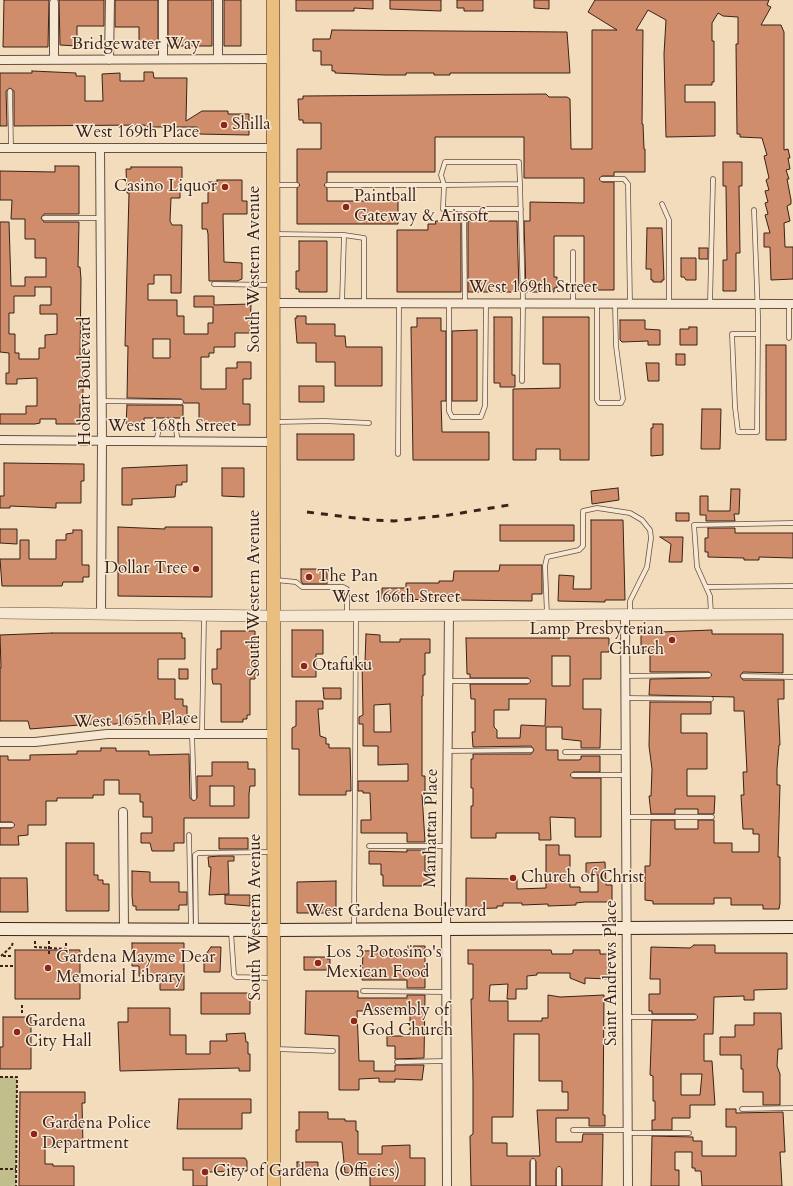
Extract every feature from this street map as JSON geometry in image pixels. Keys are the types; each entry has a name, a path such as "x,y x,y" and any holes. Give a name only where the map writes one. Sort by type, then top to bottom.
{"main road":[{"name":"South Western Avenue","path":"273,0 274,148 272,616 274,1186"},
{"name":"West Gardena Boulevard","path":"0,929 274,930 793,927"}],"street":[{"path":"109,60 110,0"},
{"path":"163,0 163,60"},
{"path":"218,0 218,59"},
{"path":"54,3 54,60"},
{"name":"Bridgewater Way","path":"0,60 273,59"},
{"name":"West 169th Place","path":"0,148 274,148"},
{"name":"Hobart Boulevard","path":"100,148 102,401 101,613"},
{"name":"West 169th Street","path":"273,303 791,304"},
{"name":"West 168th Street","path":"0,440 102,442 273,442"},
{"name":"West 166th Street","path":"0,613 272,616 793,614"},
{"name":"Manhattan Place","path":"447,1186 446,992 449,615"},
{"name":"Saint Andrews Place","path":"628,615 625,676 628,1186"},
{"name":"West 165th Place","path":"0,742 35,742 107,734 273,734"},
{"path":"123,812 124,929"}],"lane":[{"path":"10,91 11,148"},
{"path":"521,209 444,209 444,185 441,175 445,162 519,162 521,209 523,304 522,381"},
{"path":"602,179 624,179 628,184 630,304"},
{"path":"710,304 713,179"},
{"path":"327,185 520,184"},
{"path":"273,185 297,185"},
{"path":"662,204 669,220 669,304"},
{"path":"464,210 465,303"},
{"path":"754,210 758,334 757,432 738,432 735,407 732,334 758,334"},
{"path":"44,218 100,218"},
{"path":"273,234 344,235 364,238 364,303"},
{"path":"342,303 344,235"},
{"path":"573,252 573,304"},
{"path":"214,284 273,285"},
{"path":"398,454 399,303"},
{"path":"449,303 449,411 452,417 481,417 485,406 486,303"},
{"path":"598,304 597,400 599,403 620,403 623,399 616,346 615,304"},
{"path":"789,338 791,304"},
{"path":"102,401 181,402"},
{"path":"273,422 324,421 369,423"},
{"path":"156,442 159,429 171,427 176,430 178,442"},
{"path":"547,615 545,566 547,557 579,550 583,546 583,512 597,508 630,513 642,520 650,530 651,538 647,567 630,601 628,615"},
{"path":"711,615 710,596 697,567 694,525 793,523"},
{"path":"273,579 296,582 302,587 343,587 347,589 352,615 354,929"},
{"path":"707,587 793,586"},
{"path":"202,734 204,615"},
{"path":"625,676 709,675"},
{"path":"744,676 793,677"},
{"path":"448,681 528,681"},
{"path":"625,698 710,699"},
{"path":"192,734 194,798"},
{"path":"448,751 531,750"},
{"path":"565,752 625,752"},
{"path":"573,775 625,775"},
{"path":"626,817 712,817"},
{"path":"0,825 12,825"},
{"path":"189,835 193,929"},
{"path":"369,846 447,846"},
{"path":"193,929 195,855 198,853 274,852"},
{"path":"231,929 234,975 236,977 274,978"},
{"path":"363,991 446,992"},
{"path":"627,1017 695,1016"},
{"path":"273,1049 333,1050"},
{"path":"396,1062 446,1062"},
{"path":"742,1108 793,1108"},
{"path":"573,1130 689,1133"},
{"path":"533,1161 533,1186"},
{"path":"559,1169 559,1186"}],"path":[{"path":"1,956 12,946 13,941"},
{"path":"35,941 35,946 49,949 66,949 66,941"},
{"path":"49,941 49,954"},
{"path":"1,956 11,956"},
{"path":"0,966 13,966"},
{"path":"22,1004 22,1013"},
{"path":"0,1077 17,1077 16,1186"},
{"path":"0,1169 16,1169"}],"shaded area":[{"path":"0,1077 17,1077 16,1186 0,1186"}],"building":[{"path":"4,0 49,0 48,47 3,47"},
{"path":"59,0 104,0 104,26 77,26 77,46 60,45"},
{"path":"115,0 158,0 158,46 139,46 139,27 115,27"},
{"path":"168,0 212,0 212,46 168,46"},
{"path":"224,0 241,0 241,46 224,46"},
{"path":"296,0 373,0 373,9 354,8 354,11 296,11"},
{"path":"390,0 441,0 441,11 390,9"},
{"path":"457,0 483,0 483,11 464,11 464,8 457,8"},
{"path":"534,0 549,0 549,9 534,8"},
{"path":"595,0 769,0 767,5 771,7 761,25 781,25 784,32 784,150 788,149 790,158 788,158 790,169 786,170 789,179 787,179 791,204 787,206 790,221 784,223 785,247 793,247 793,279 771,280 770,247 764,247 764,233 770,233 765,215 768,214 765,203 768,202 765,191 769,190 766,180 769,178 764,156 767,155 762,138 740,137 740,134 737,134 736,44 738,44 738,17 723,16 718,13 712,23 712,41 714,41 714,82 712,82 712,85 685,85 685,102 715,102 715,136 666,137 664,54 666,20 648,10 636,30 643,30 642,124 645,149 645,172 614,172 614,176 602,176 599,179 602,182 614,182 614,290 584,290 584,236 554,236 554,277 557,277 557,288 554,288 554,292 526,292 524,221 530,221 530,202 584,203 584,178 524,178 524,137 435,137 435,172 327,172 327,182 324,185 327,188 327,201 398,201 398,224 297,224 297,188 300,185 297,182 297,149 321,149 321,123 303,123 303,120 299,120 298,99 303,99 303,96 546,94 549,97 567,97 570,99 571,149 592,149 592,30 617,30 588,12"},
{"path":"332,30 567,32 570,73 450,73 450,75 434,75 434,73 406,73 406,75 385,75 335,73 335,71 332,71 332,65 321,65 321,51 313,51 313,39 330,39"},
{"path":"32,71 76,73 76,76 85,76 85,101 103,101 102,74 120,73 120,81 144,81 144,72 153,72 154,78 187,78 186,121 202,111 228,111 228,114 249,114 249,135 197,134 197,127 145,127 145,125 14,126 14,91 10,88 6,91 7,126 0,126 0,73 32,73"},
{"path":"723,162 742,162 742,186 739,186 740,253 736,253 736,291 723,291 723,260 727,260 726,186 723,186"},
{"path":"55,166 79,166 79,214 44,214 41,218 44,222 79,222 78,267 80,267 81,279 80,360 82,360 83,384 83,404 80,404 80,424 56,424 56,419 40,419 40,423 35,424 0,424 0,414 26,414 26,406 37,406 37,378 17,379 17,384 6,384 6,373 9,373 9,353 0,352 0,222 9,222 11,286 25,286 25,277 46,277 46,258 35,258 35,239 25,239 25,219 11,219 12,200 0,200 0,171 55,172","holes":["35,287 51,287 51,305 40,305 40,314 57,314 57,334 45,335 45,348 39,348 39,359 19,359 19,353 15,353 15,334 9,334 9,313 14,313 14,296 35,296"]},
{"path":"131,167 182,167 182,178 180,178 180,198 171,198 170,221 172,225 182,225 181,293 171,293 171,275 154,275 154,284 148,284 148,300 177,300 177,316 184,316 184,334 208,334 208,323 213,323 213,307 194,307 194,296 214,296 214,305 251,304 250,333 235,333 235,347 214,347 214,353 209,353 209,357 201,357 201,389 226,389 226,368 237,368 237,362 251,362 251,379 243,379 243,404 250,404 250,425 199,425 199,403 184,403 181,399 127,398 128,346 125,346 129,193 127,193 126,169 131,169","holes":["153,339 170,339 170,358 153,358"]},
{"path":"217,180 242,180 242,201 247,201 247,214 223,214 224,262 242,263 242,279 237,281 209,281 208,234 207,229 202,229 202,203 208,203 208,182 217,182"},
{"path":"435,221 461,221 461,292 397,292 397,230 428,230 428,224 436,224"},
{"path":"468,221 517,221 519,292 468,292"},
{"path":"647,228 662,228 664,280 662,280 662,282 653,282 653,280 651,280 651,269 646,269"},
{"path":"299,241 327,241 327,292 299,292 299,289 296,289 296,271 299,271"},
{"path":"699,248 708,248 708,259 699,259"},
{"path":"681,258 696,258 696,280 686,280 684,277 681,277"},
{"path":"297,316 306,316 306,324 335,324 335,336 345,336 346,347 382,347 382,386 335,386 335,362 316,362 316,343 297,343 295,318 297,318"},
{"path":"494,317 512,317 512,375 515,375 515,387 500,387 500,383 494,383"},
{"path":"543,317 589,317 589,460 560,460 560,449 536,449 536,460 513,460 513,389 560,388 560,364 543,364"},
{"path":"417,318 441,318 441,331 446,331 446,401 441,401 442,432 489,432 489,460 413,460 411,327 417,327"},
{"path":"620,320 645,320 645,329 660,330 660,345 648,345 648,341 622,342 620,340"},
{"path":"689,327 697,327 697,345 680,345 680,329 689,329"},
{"path":"477,330 477,401 452,401 452,331"},
{"path":"766,345 786,345 786,440 766,440"},
{"path":"676,354 685,354 685,365 676,365"},
{"path":"646,363 659,363 659,381 648,381"},
{"path":"299,386 324,386 324,402 299,402"},
{"path":"127,405 183,405 183,418 144,418 144,424 126,424"},
{"path":"702,409 721,409 720,449 701,449"},
{"path":"653,424 663,424 663,455 651,456 651,428 653,428"},
{"path":"297,434 354,434 354,460 297,460"},
{"path":"4,463 84,464 84,481 81,481 81,503 56,503 56,508 10,506 10,508 0,508 0,496 4,496"},
{"path":"187,465 187,482 182,482 182,485 176,485 175,497 132,499 132,505 122,505 122,468"},
{"path":"222,468 244,468 244,497 222,496"},
{"path":"618,488 619,500 592,504 591,491"},
{"path":"731,489 740,489 739,514 734,514 735,521 706,521 706,515 700,515 700,496 708,496 708,511 730,511"},
{"path":"676,513 689,513 689,521 676,521"},
{"path":"591,520 623,520 625,600 605,600 605,602 558,601 559,575 574,576 573,589 591,589"},
{"path":"500,525 574,525 574,541 500,541"},
{"path":"118,527 165,529 165,527 212,527 212,597 118,596"},
{"path":"708,528 735,528 735,533 793,533 793,558 759,557 759,560 744,560 744,558 708,557 708,552 705,552 705,538 708,538"},
{"path":"0,529 17,529 17,544 0,543"},
{"path":"73,530 82,530 82,565 89,565 89,577 83,577 83,582 63,582 62,586 2,586 0,559 20,559 20,540 29,540 29,559 56,559 56,540 66,540 66,534 73,533"},
{"path":"660,537 683,537 682,562 669,562 671,544"},
{"path":"500,565 542,565 542,594 532,594 532,601 382,599 382,588 406,588 406,583 439,583 439,581 453,581 454,571 499,571"},
{"path":"301,569 327,569 327,584 303,584 301,581"},
{"path":"292,630 323,630 323,654 316,654 316,677 292,677"},
{"path":"641,630 661,630 661,632 712,630 712,634 783,634 783,673 743,672 740,676 743,680 784,680 784,699 778,699 780,745 777,769 777,785 780,785 778,857 780,857 779,909 763,909 763,905 731,905 731,898 714,898 714,904 653,904 653,901 645,900 645,866 650,866 651,820 675,820 675,829 698,829 698,820 714,820 714,843 732,843 732,852 759,852 759,834 753,834 753,829 743,829 741,795 744,795 743,772 747,772 744,711 734,711 734,697 649,695 650,679 709,678 712,675 709,672 650,672 650,651 641,651"},
{"path":"221,631 255,631 255,679 250,679 250,715 247,715 247,719 243,719 243,722 221,722 221,684 213,684 212,669 217,669 217,649 221,649"},
{"path":"52,633 182,633 182,638 185,638 185,659 158,659 158,679 175,679 175,699 183,699 183,706 187,706 187,724 92,724 30,729 28,721 0,721 0,635"},
{"path":"366,634 380,635 380,642 400,642 400,639 430,639 430,653 425,653 425,675 423,675 422,696 422,776 425,776 425,794 422,794 425,842 407,842 407,833 361,833 361,820 371,820 370,793 358,791 358,781 408,781 408,764 378,765 378,746 363,746 363,724 359,724 359,717 363,715 362,662 365,662","holes":["390,704 391,732 374,732 374,705"]},
{"path":"466,638 609,638 609,652 601,652 601,679 583,679 583,709 601,709 600,748 581,748 581,741 562,739 562,727 546,727 546,750 558,750 558,760 579,760 581,759 581,756 600,756 600,772 573,772 570,775 573,778 601,778 601,837 575,837 575,818 550,817 551,840 539,840 539,833 496,833 496,838 471,838 471,806 473,806 473,788 471,788 471,759 473,759 473,754 531,754 534,750 531,746 473,747 472,732 475,732 475,699 471,699 470,684 528,684 531,681 528,678 470,678 470,674 467,674","holes":["552,656 570,656 570,686 552,686","509,699 546,699 545,726 521,725 520,738 497,738 497,730 494,727 494,710 509,710"]},
{"path":"179,669 188,669 188,679 179,679"},
{"path":"323,688 341,688 341,699 324,699"},
{"path":"296,701 323,701 323,709 318,709 320,736 326,738 326,744 329,744 329,748 350,748 351,791 346,791 346,795 299,795 299,749 292,749 292,728 296,726"},
{"path":"650,702 711,702 711,714 681,714 681,733 707,733 707,769 687,769 687,796 715,796 714,814 698,814 698,809 675,809 675,814 651,814 649,796 651,796 652,769 649,746"},
{"path":"101,748 116,748 116,751 149,751 149,755 189,754 190,798 194,801 197,798 197,776 212,776 212,762 248,762 248,769 255,769 255,786 250,786 249,794 249,818 184,818 184,843 174,843 174,851 152,851 150,843 141,843 141,833 152,833 152,817 143,817 143,802 140,802 140,794 119,794 119,780 104,780 104,795 93,795 93,798 57,798 57,801 46,801 46,825 28,825 28,835 18,836 19,845 0,845 0,828 12,828 15,825 12,822 0,822 0,756 8,756 8,760 30,760 30,755 77,754 77,751 101,751","holes":["210,786 234,786 234,806 210,806"]},
{"path":"219,838 248,838 248,849 219,849"},
{"path":"66,843 94,843 94,875 98,875 98,880 103,880 103,884 109,884 109,911 66,911"},
{"path":"546,845 559,845 559,855 570,855 570,887 580,887 580,892 598,892 598,875 586,875 586,863 605,862 606,885 612,885 612,902 585,902 576,903 576,905 548,906 548,904 522,905 522,903 503,903 503,906 497,906 497,908 466,909 466,878 517,879 517,889 546,888"},
{"path":"407,850 425,850 425,872 430,872 430,886 383,886 381,864 369,864 369,851 407,852"},
{"path":"234,856 234,861 228,861 229,894 209,895 211,867 209,867 208,857"},
{"path":"132,871 150,872 150,882 179,882 179,892 187,892 187,905 179,905 179,910 136,910 136,906 133,906"},
{"path":"0,878 27,878 28,912 0,912"},
{"path":"336,881 336,913 297,913 297,882"},
{"path":"225,895 250,895 250,906 225,904"},
{"path":"132,943 184,943 184,990 160,990 160,976 139,976 139,966 132,966"},
{"path":"694,945 715,945 715,953 787,953 787,989 754,990 754,1000 744,1000 744,996 714,997 713,1034 704,1034 704,1061 712,1061 715,1105 690,1105 690,1118 672,1118 672,1130 652,1130 652,1120 655,1120 655,1101 653,1101 653,1076 650,1075 652,1020 695,1020 698,1017 695,1014 652,1014 652,1011 649,1011 649,994 660,994 660,979 650,979 651,947 690,948","holes":["681,1074 702,1074 700,1095 681,1095"]},
{"path":"408,946 425,946 425,988 407,988 407,980 362,980 363,951 408,950"},
{"path":"211,947 221,947 220,972 204,972 204,957"},
{"name":"Gardena Mayme Dear Memorial Library","path":"15,950 80,950 80,999 15,999"},
{"path":"468,950 551,950 552,954 571,954 573,953 573,950 600,950 600,954 609,954 608,979 585,978 585,984 570,978 570,973 537,973 537,975 527,976 527,989 516,989 516,999 507,999 508,984 490,985 489,1001 508,1001 508,1021 542,1021 542,1018 548,1018 548,995 560,997 604,995 603,1115 605,1115 605,1126 589,1126 589,1118 556,1118 556,1142 582,1142 583,1134 603,1134 602,1186 562,1186 562,1169 559,1166 556,1169 556,1186 536,1186 536,1161 533,1158 530,1161 530,1186 471,1186 470,1136 473,1134 473,1082 471,999 473,999 473,964 468,964","holes":["514,1034 539,1034 539,1081 562,1081 562,1092 568,1092 568,1110 537,1110 540,1156 507,1156 507,1143 492,1143 492,1117 513,1117"]},
{"name":"Los 3 Potosino's Mexican Food","path":"304,957 327,957 327,959 330,959 330,968 327,968 327,970 304,970"},
{"path":"306,991 358,991 358,998 407,998 407,995 425,995 424,1058 395,1059 395,1046 387,1046 387,1036 410,1036 410,1011 357,1011 359,1061 374,1061 374,1071 395,1071 395,1065 424,1065 422,1080 395,1079 395,1082 379,1082 379,1078 359,1079 359,1090 339,1090 339,1036 305,1034"},
{"path":"201,993 250,993 250,1014 201,1014"},
{"path":"128,1008 170,1008 170,1035 186,1035 186,1054 210,1054 210,1041 227,1041 226,1034 245,1033 246,1042 248,1042 248,1054 250,1054 250,1071 239,1071 239,1068 120,1071 118,1022 128,1022"},
{"path":"754,1013 781,1013 782,1049 778,1049 777,1066 780,1074 780,1105 763,1105 763,1092 743,1092 743,1069 741,1069 741,1055 720,1055 720,1037 735,1037 735,1025 754,1025"},
{"name":"Gardena City Hall","path":"3,1017 31,1017 31,1069 0,1069 0,1047 3,1047"},
{"path":"20,1092 85,1092 85,1103 82,1103 83,1146 45,1148 45,1164 53,1164 53,1166 74,1166 74,1186 19,1186"},
{"path":"179,1099 251,1099 251,1113 242,1113 242,1129 177,1129"},
{"path":"726,1109 736,1109 736,1113 783,1112 785,1152 780,1152 782,1186 702,1186 701,1171 695,1171 695,1168 692,1168 692,1152 675,1152 675,1170 679,1170 679,1186 651,1186 652,1136 693,1137 693,1141 702,1141 702,1156 736,1156 736,1127 726,1127"},
{"path":"299,1112 328,1112 328,1119 345,1119 345,1121 356,1121 356,1131 358,1131 358,1154 382,1154 382,1146 410,1145 410,1158 425,1158 425,1186 370,1186 370,1173 345,1173 342,1142 296,1142 296,1130 299,1130"},
{"name":"City of Gardena (Officies)","path":"183,1158 245,1158 247,1161 247,1171 207,1172 207,1186 193,1186 193,1170 183,1170"},
{"path":"297,1162 318,1162 318,1173 297,1173"}],"railway":[{"path":"307,512 371,520 394,521 449,515 509,505"}],"place":[{"name":"Shilla","path":"224,125"},
{"name":"Casino Liquor","path":"225,187"},
{"name":"Paintball Gateway & Airsoft","path":"346,207"},
{"name":"Dollar Tree","path":"196,569"},
{"name":"The Pan","path":"309,577"},
{"name":"Lamp Presbyterian Church","path":"672,640"},
{"name":"Otafuku","path":"304,666"},
{"name":"Church of Christ","path":"513,878"},
{"name":"Los 3 Potosino's Mexican Food","path":"318,963"},
{"name":"Gardena Mayme Dear Memorial Library","path":"48,968"},
{"name":"Assembly of God Church","path":"354,1021"},
{"name":"Gardena City Hall","path":"17,1032"},
{"name":"Gardena Police Department","path":"34,1134"},
{"name":"City of Gardena (Officies)","path":"205,1172"}]}
